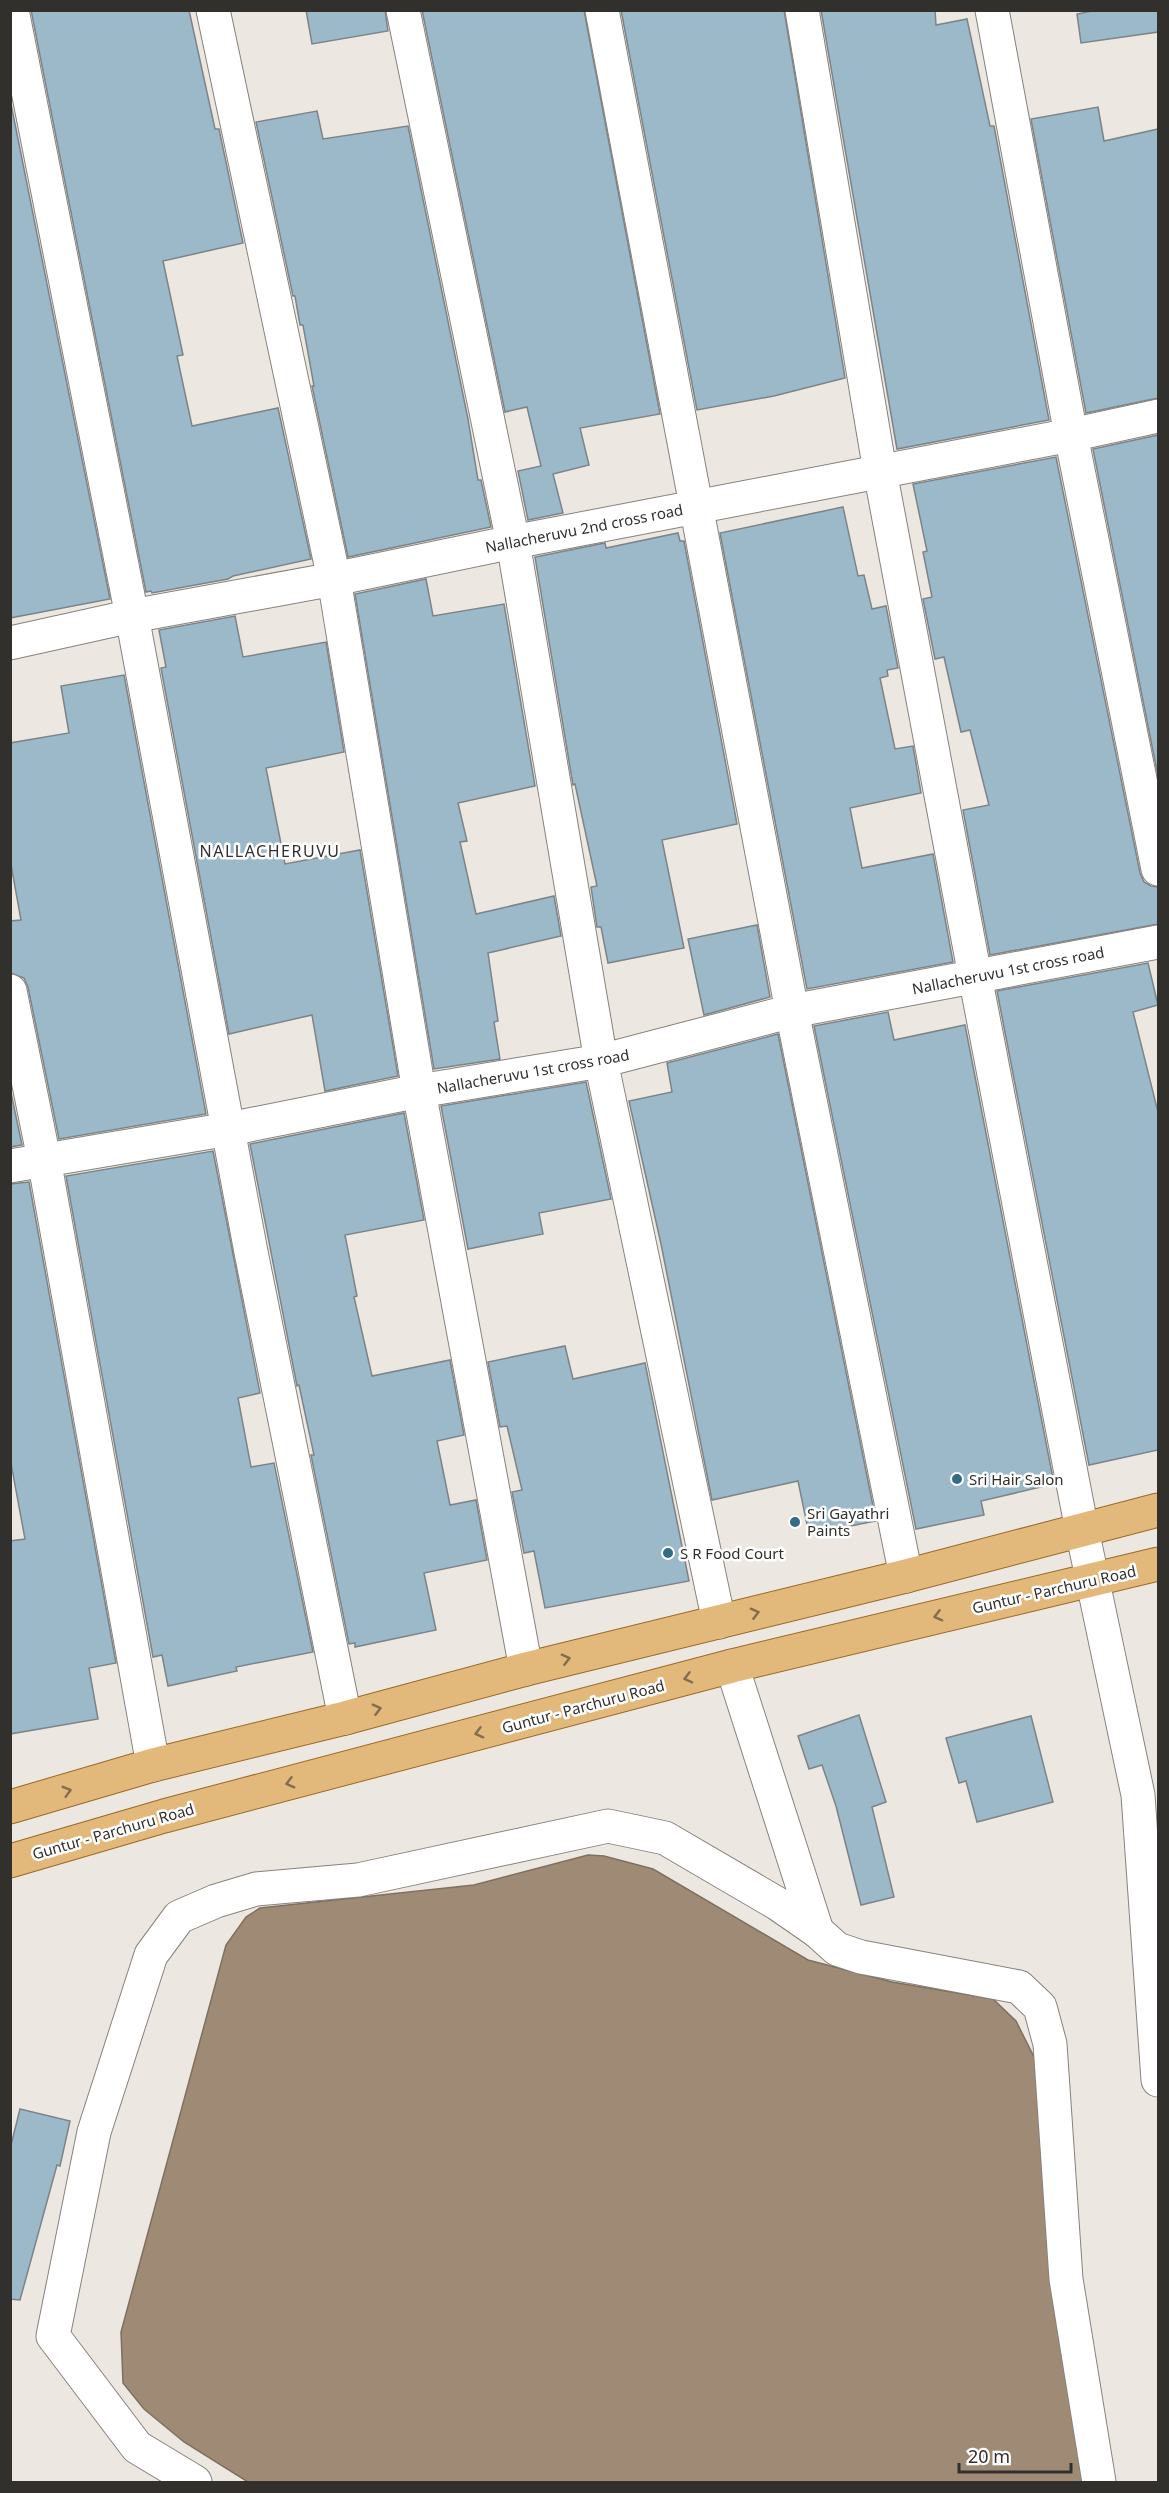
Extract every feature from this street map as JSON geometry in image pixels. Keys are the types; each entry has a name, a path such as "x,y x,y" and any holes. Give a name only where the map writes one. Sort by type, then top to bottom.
{"main road":[{"path":"10,1807 153,1765 345,1718 526,1669 906,1576 1158,1510"},
{"name":"Guntur - Parchuru Road","path":"10,1861 164,1816 732,1666 1158,1564"}],"street":[{"path":"12,10 132,616 251,1252 345,1718"},
{"path":"213,10 334,579 419,1091 526,1669"},
{"path":"403,10 513,542 601,1061 719,1622"},
{"path":"602,10 792,1011 906,1576"},
{"path":"802,10 880,471 1082,1530 1148,1793 1158,2080"},
{"path":"992,10 1071,435 1158,869"},
{"name":"Nallacheruvu 2nd cross road","path":"10,643 132,616 334,579 1158,416"},
{"name":"Nallacheruvu 1st cross road","path":"10,1166 229,1129 419,1091 601,1061 792,1011 1158,942"},
{"path":"10,991 44,1159 153,1765"},
{"path":"732,1666 818,1931"},
{"path":"195,2482 137,2447 53,2336 94,2132 151,1954 178,1917 256,1888 358,1880 608,1826 665,1838 778,1904 818,1931 837,1949 861,1957 1019,1987 1040,2007 1050,2044 1066,2279 1099,2482"}],"shaded area":[{"path":"588,1855 604,1856 653,1869 808,1960 892,1982 993,1999 1016,2021 1037,2063 1084,2482 248,2482 184,2442 144,2409 123,2383 121,2332 226,1945 246,1917 260,1908 474,1885"}],"building":[{"path":"31,10 189,10 215,129 219,129 243,243 163,261 183,355 177,356 192,426 278,408 311,559 228,579 152,593 151,591 146,592"},
{"path":"306,10 385,10 388,31 312,44"},
{"path":"422,10 584,10 660,414 580,428 589,465 553,474 563,513 528,520 518,471 541,466 527,407 505,412"},
{"path":"621,10 784,10 845,378 774,396 697,410"},
{"path":"821,10 935,10 936,25 967,19 990,126 994,126 1049,420 897,449"},
{"path":"1097,10 1158,10 1158,32 1081,43 1077,14"},
{"path":"10,99 110,599 10,618"},
{"path":"1098,107 1104,141 1158,129 1158,398 1086,413 1031,119"},
{"path":"317,111 323,139 408,126 468,419 478,480 481,480 491,527 348,557 312,386 314,386 303,325 300,325 295,296 293,296 256,122"},
{"path":"1158,435 1158,776 1093,449"},
{"path":"1056,457 1140,873 1144,882 1158,887 1158,924 990,955 963,810 989,805 970,730 961,732 944,657 935,659 923,599 932,597 923,552 927,551 913,484"},
{"path":"843,507 858,576 864,575 872,609 886,606 898,668 887,670 888,676 880,678 895,749 913,746 921,793 850,808 862,868 933,854 953,962 807,989 720,533"},
{"path":"678,533 680,541 684,541 737,824 662,840 684,948 608,963 601,927 597,927 591,887 597,886 575,784 573,785 535,557 605,543 606,548"},
{"path":"426,579 433,616 504,604 535,786 458,803 467,841 460,842 476,914 554,896 561,936 488,953 498,1021 494,1022 500,1059 434,1069 355,594"},
{"path":"235,616 243,657 326,642 344,752 266,768 285,864 360,850 398,1076 325,1091 312,1015 229,1034 161,668 166,667 159,630"},
{"path":"124,675 206,1114 59,1139 28,987 24,978 10,973 10,921 21,920 10,859 10,743 69,733 61,686"},
{"path":"757,925 770,997 704,1015 688,939"},
{"path":"1148,963 1158,1005 1133,1012 1158,1112 1158,1450 1089,1465 997,991"},
{"path":"888,1012 894,1040 965,1025 1054,1484 981,1501 984,1515 916,1529 814,1026"},
{"path":"778,1034 876,1521 809,1534 798,1481 712,1500 661,1244 629,1101 672,1092 667,1063"},
{"path":"586,1082 611,1199 539,1213 543,1234 468,1249 441,1106"},
{"path":"10,1088 22,1145 10,1147"},
{"path":"404,1113 424,1220 345,1235 357,1296 354,1297 372,1376 450,1360 464,1435 437,1441 450,1505 476,1500 487,1560 424,1573 436,1630 355,1647 355,1643 349,1644 311,1455 314,1455 299,1385 297,1386 250,1144"},
{"path":"213,1151 260,1393 238,1398 251,1467 274,1463 313,1652 236,1667 237,1671 168,1686 162,1655 153,1657 66,1176"},
{"path":"29,1182 116,1663 89,1668 98,1719 10,1734 10,1541 25,1539 10,1458 10,1184"},
{"path":"565,1346 573,1379 645,1363 689,1581 545,1608 534,1551 524,1553 512,1492 522,1490 507,1426 500,1427 488,1362"},
{"path":"859,1715 886,1802 872,1807 894,1897 861,1905 836,1806 822,1765 809,1769 798,1736"},
{"path":"1031,1716 1053,1802 977,1822 966,1781 959,1783 946,1738"},
{"path":"20,2109 70,2121 60,2166 57,2165 20,2300 10,2299 10,2149"}],"place":[{"name":"Sri Hair Salon","path":"957,1479"},
{"name":"Sri Gayathri Paints","path":"795,1522"},
{"name":"S R Food Court","path":"668,1553"}],"district":[{"name":"NALLACHERUVU","path":"270,851"}]}
